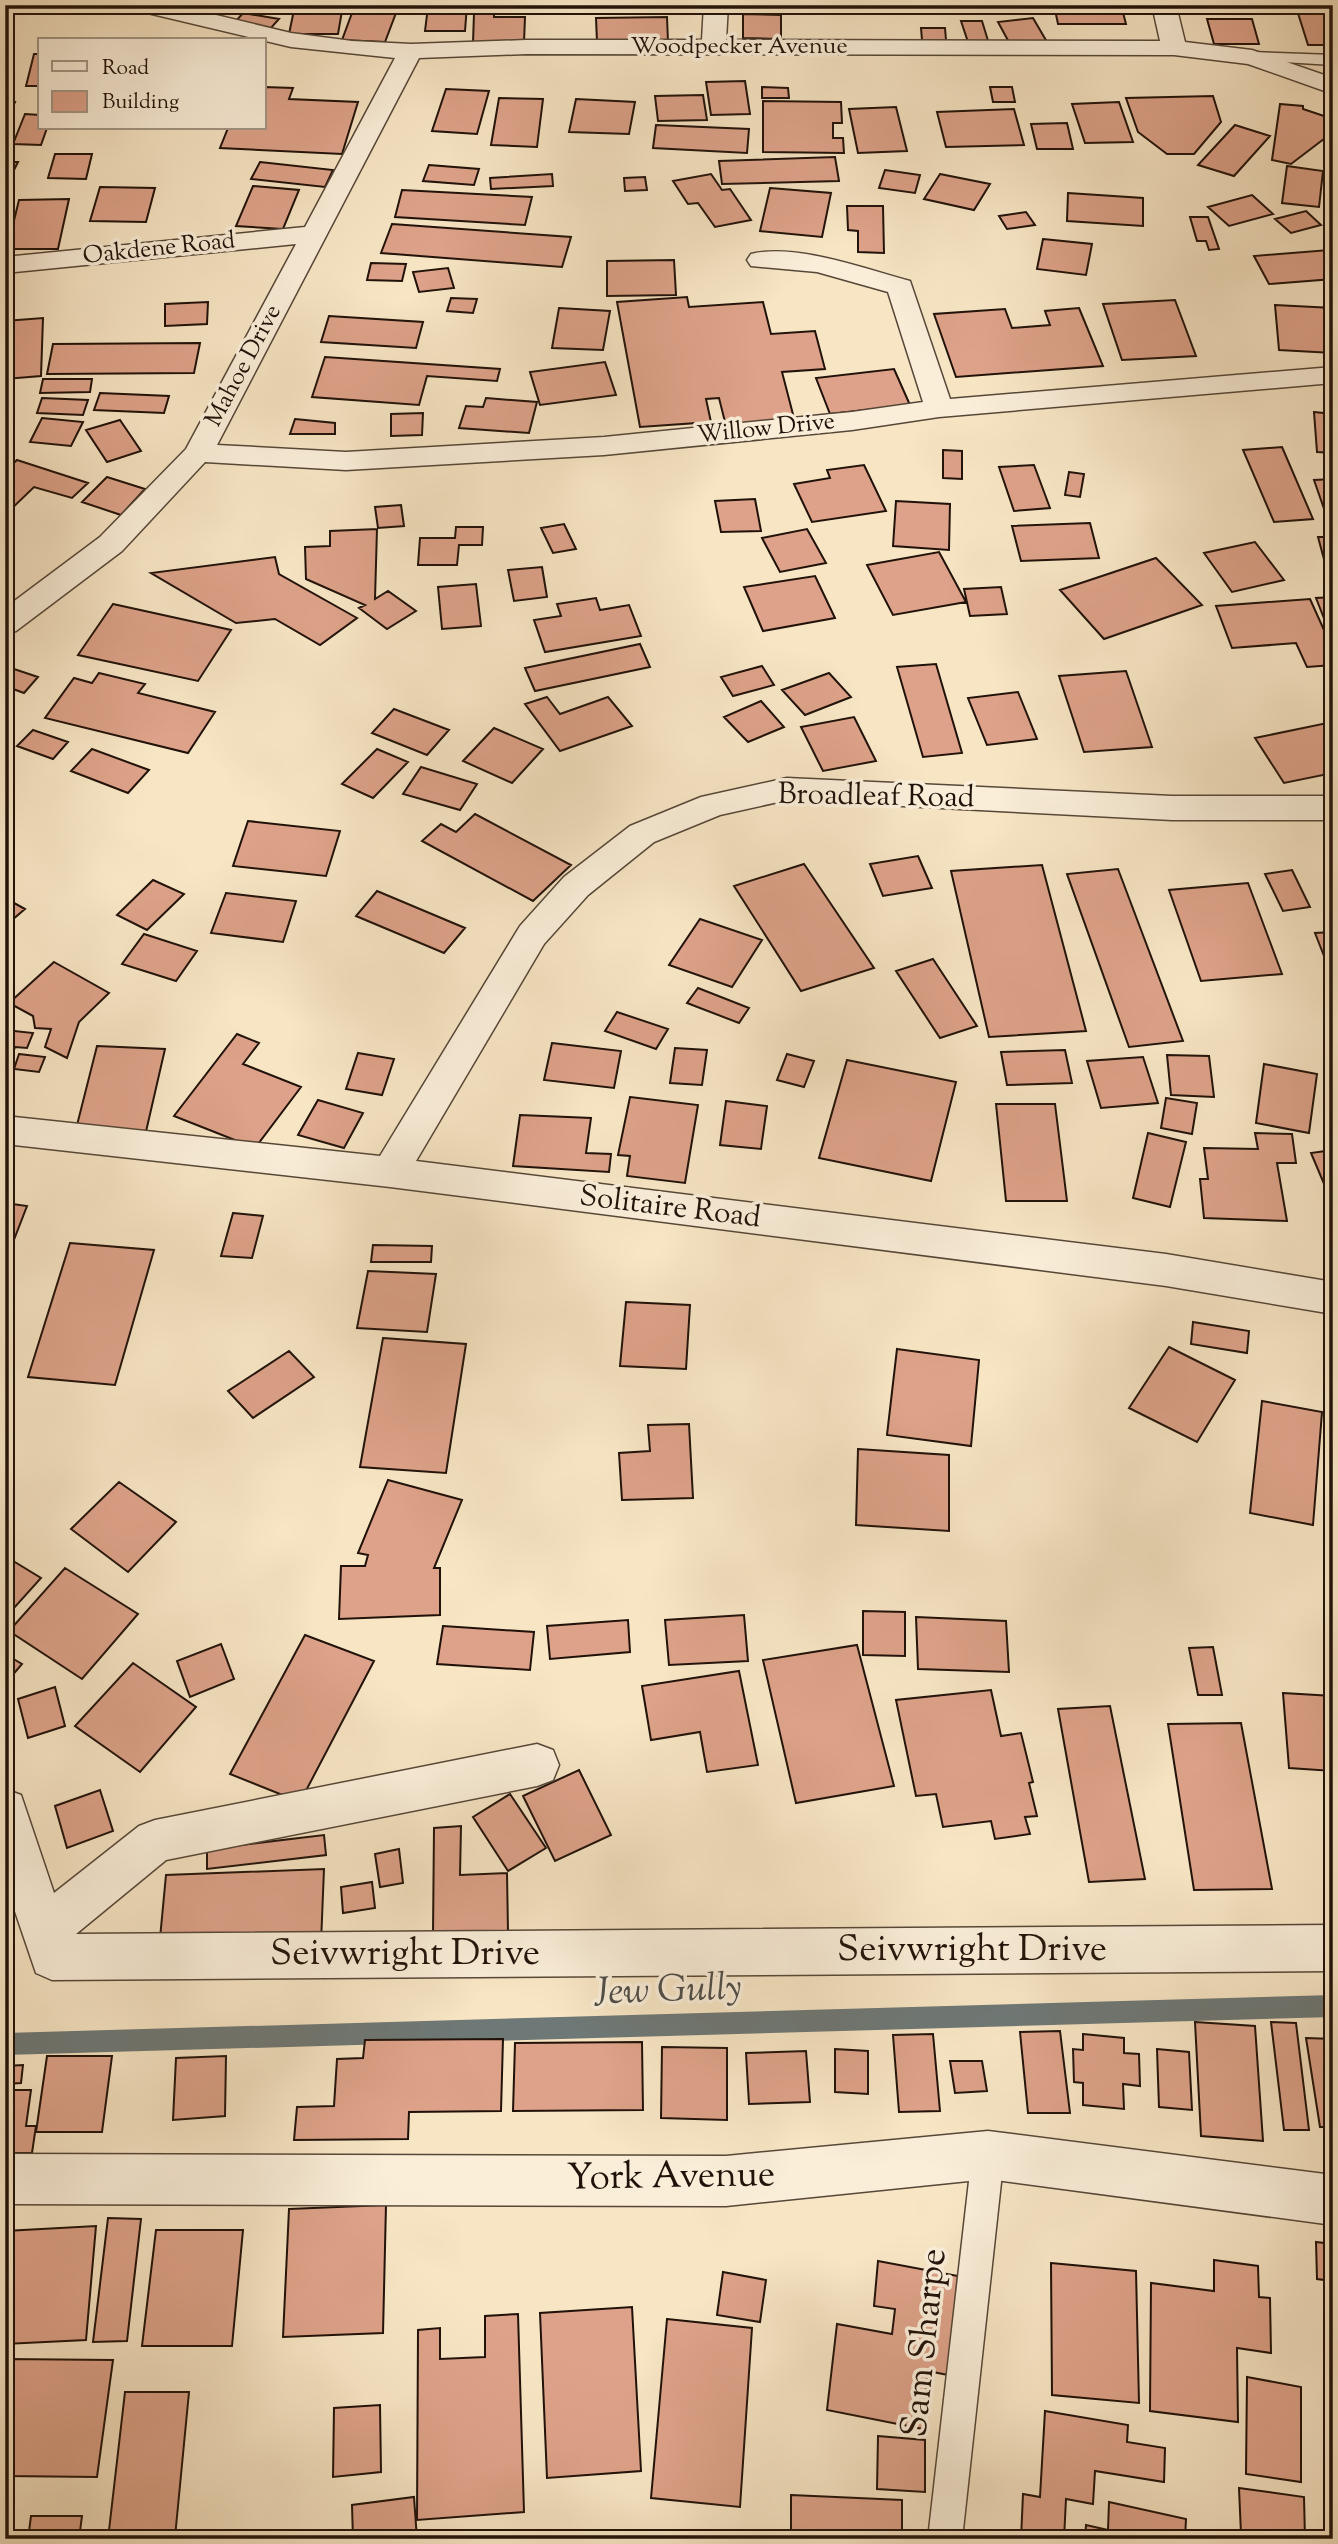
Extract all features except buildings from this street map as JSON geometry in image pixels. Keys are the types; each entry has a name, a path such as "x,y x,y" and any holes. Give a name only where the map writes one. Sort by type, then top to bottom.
{"street":[{"name":"Woodpecker Avenue","path":"143,5 291,40 352,48 411,51 714,47 1174,48 1252,57 1333,87"},
{"path":"714,47 716,5"},
{"path":"1164,5 1174,48"},
{"name":"Mahoe Drive","path":"5,624 111,544 198,453 411,51"},
{"name":"Oakdene Road","path":"5,265 313,234"},
{"path":"760,260 818,264 900,287 939,408"},
{"name":"Willow Drive","path":"198,453 346,461 604,446 852,421 939,408 1333,376"},
{"name":"Broadleaf Road","path":"390,1172 532,935 576,886 642,834 713,805 787,789 1172,808 1333,808"},
{"name":"Solitaire Road","path":"5,1130 390,1172 1166,1270 1333,1298"},
{"path":"44,1932 100,1883 155,1841 537,1765"},
{"name":"Seivwright Drive","path":"5,1810 52,1957 1333,1948"},
{"name":"York Avenue","path":"5,2179 726,2181 988,2155 1333,2200"}],"lane":[{"path":"1252,57 1333,60"},
{"name":"Sam Sharpe","path":"945,2539 988,2155"}],"waterway":[{"name":"Jew Gully","path":"5,2044 1333,2006"}]}
